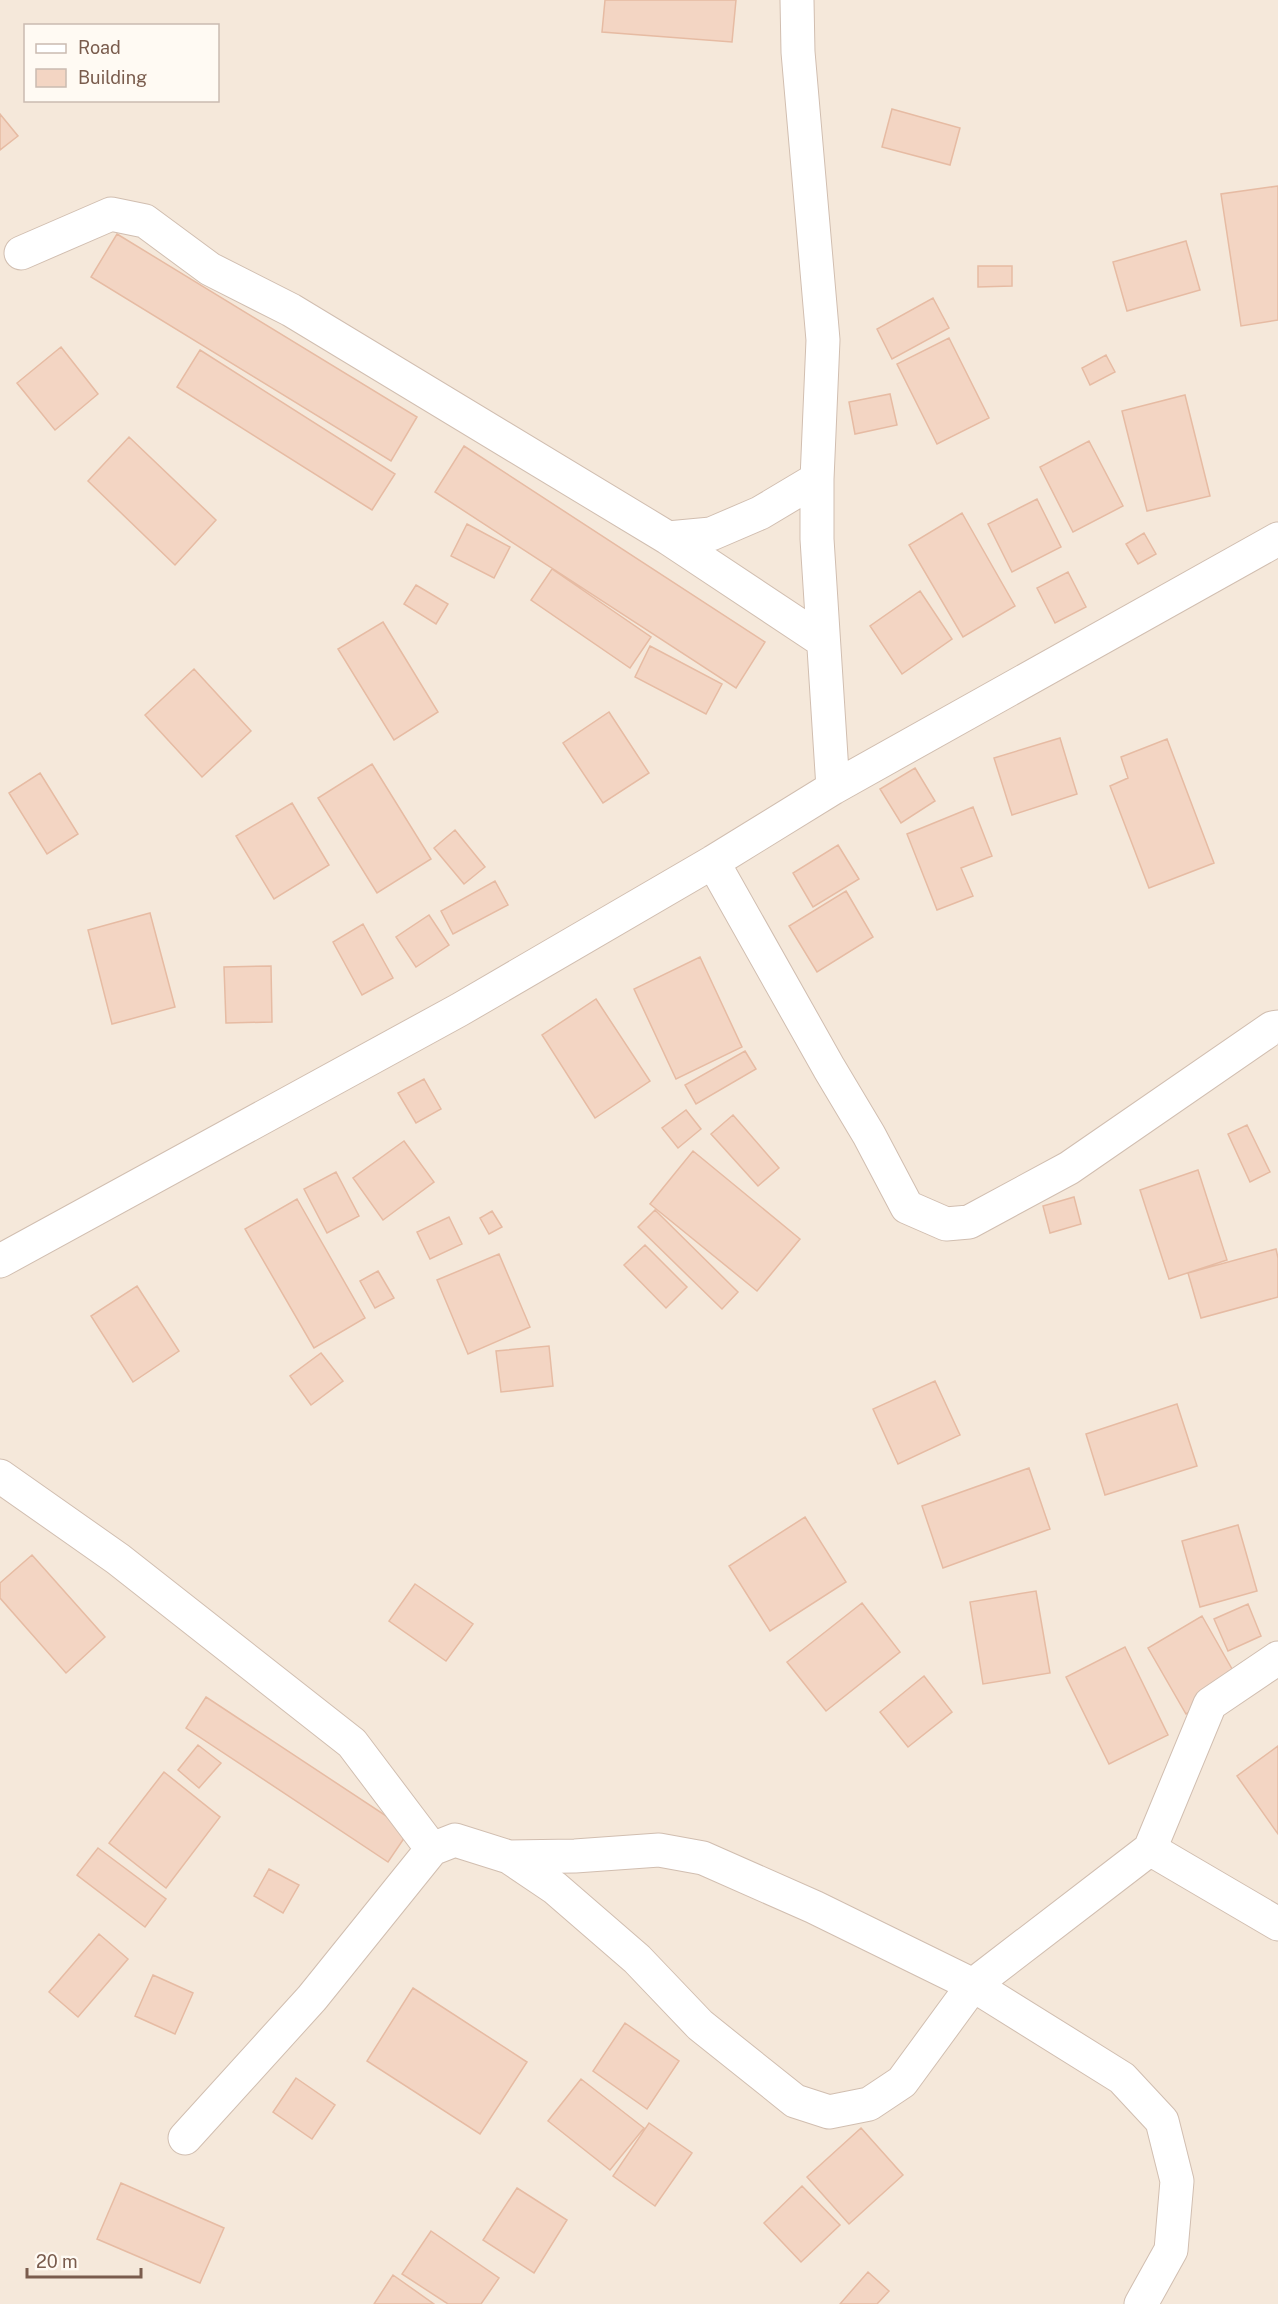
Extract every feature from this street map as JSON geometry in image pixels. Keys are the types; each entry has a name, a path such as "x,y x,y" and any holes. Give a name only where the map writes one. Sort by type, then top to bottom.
{"street":[{"path":"797,0 798,51 823,340 817,479 817,539 833,788"},
{"path":"21,253 111,214 145,221 210,269 291,310 668,538 823,641"},
{"path":"668,538 711,534 760,513 817,479"},
{"path":"0,1261 459,1010 713,862 833,788 1278,539"},
{"path":"713,862 828,1068 869,1135 907,1208 946,1224 969,1222 1069,1167 1278,1026"},
{"path":"0,1476 118,1559 352,1743 432,1849"},
{"path":"185,2138 312,1998 432,1849 454,1840 509,1857 555,1888 628,1952 708,2032 795,2101 829,2112 870,2104 902,2082 973,1985 1150,1849 1210,1704 1278,1658"},
{"path":"1150,1849 1278,1924"},
{"path":"509,1857 574,1856 658,1850 703,1858 814,1907 973,1985 1122,2078 1162,2121 1177,2181 1171,2250 1141,2304"}],"shaded area":[{"path":"0,0 1278,0 1278,2304 0,2304"}],"building":[{"path":"605,0 736,0 732,42 602,32"},
{"path":"892,109 960,128 950,165 882,147"},
{"path":"0,114 18,136 0,150"},
{"path":"1278,186 1278,320 1241,326 1221,194"},
{"path":"117,234 417,417 391,461 91,277"},
{"path":"1186,241 1200,290 1127,311 1113,262"},
{"path":"978,266 1012,266 1012,286 978,287"},
{"path":"933,298 949,328 892,359 877,329"},
{"path":"949,338 989,418 937,444 897,364"},
{"path":"61,347 98,394 55,430 17,383"},
{"path":"200,350 395,474 372,510 177,387"},
{"path":"1106,355 1115,372 1090,385 1082,368"},
{"path":"890,394 897,425 855,434 849,402"},
{"path":"1185,395 1210,496 1147,511 1122,411"},
{"path":"129,437 216,520 175,565 88,481"},
{"path":"1089,441 1123,506 1073,532 1040,467"},
{"path":"464,446 765,642 736,688 435,492"},
{"path":"1037,499 1061,547 1012,572 988,524"},
{"path":"962,513 1015,606 963,637 909,545"},
{"path":"467,524 510,547 494,578 451,556"},
{"path":"1144,533 1156,554 1138,564 1126,544"},
{"path":"552,569 651,637 630,668 531,600"},
{"path":"1068,572 1086,607 1055,623 1037,588"},
{"path":"416,585 448,604 436,624 404,604"},
{"path":"920,591 952,639 902,674 870,626"},
{"path":"383,622 438,712 394,740 338,649"},
{"path":"650,646 722,684 706,714 635,677"},
{"path":"194,669 251,731 202,777 145,715"},
{"path":"609,712 649,773 603,803 563,743"},
{"path":"1060,738 1077,794 1012,815 994,758"},
{"path":"1167,739 1214,863 1149,888 1110,786 1128,778 1121,757"},
{"path":"372,764 431,859 377,893 318,798"},
{"path":"915,768 935,801 901,823 880,789"},
{"path":"40,773 78,834 47,854 9,793"},
{"path":"292,803 329,865 274,899 236,836"},
{"path":"973,807 992,856 961,868 973,896 937,910 907,834"},
{"path":"455,830 485,867 464,884 434,848"},
{"path":"838,845 859,879 813,907 793,873"},
{"path":"495,881 508,905 453,934 441,911"},
{"path":"846,891 873,937 817,972 789,926"},
{"path":"150,913 175,1007 112,1024 88,930"},
{"path":"429,915 449,945 416,967 396,937"},
{"path":"363,924 393,978 362,995 333,942"},
{"path":"700,957 742,1047 676,1079 634,989"},
{"path":"271,966 272,1022 226,1023 224,967"},
{"path":"596,999 650,1081 595,1118 542,1035"},
{"path":"745,1051 756,1069 696,1104 685,1085"},
{"path":"424,1079 441,1109 416,1123 398,1093"},
{"path":"686,1110 701,1129 678,1148 662,1128"},
{"path":"733,1115 779,1168 758,1186 711,1134"},
{"path":"1247,1125 1270,1172 1250,1182 1228,1134"},
{"path":"404,1141 434,1182 383,1220 353,1178"},
{"path":"693,1151 800,1239 757,1291 650,1204"},
{"path":"1198,1170 1227,1260 1169,1279 1140,1190"},
{"path":"336,1172 359,1216 327,1233 304,1189"},
{"path":"1074,1197 1081,1224 1050,1233 1043,1206"},
{"path":"297,1199 365,1318 314,1348 245,1229"},
{"path":"655,1210 738,1292 722,1309 638,1227"},
{"path":"492,1211 502,1227 489,1234 480,1218"},
{"path":"449,1217 462,1244 430,1259 417,1232"},
{"path":"645,1245 687,1287 666,1308 624,1265"},
{"path":"1276,1249 1278,1297 1201,1318 1188,1273"},
{"path":"499,1254 530,1327 468,1354 437,1280"},
{"path":"378,1271 394,1298 375,1308 360,1281"},
{"path":"137,1286 179,1351 133,1382 91,1316"},
{"path":"549,1346 553,1386 501,1392 496,1351"},
{"path":"321,1353 343,1381 311,1405 290,1376"},
{"path":"935,1381 960,1435 898,1464 873,1409"},
{"path":"1177,1404 1197,1466 1105,1495 1086,1434"},
{"path":"1029,1468 1050,1529 943,1568 922,1506"},
{"path":"805,1517 846,1582 770,1631 729,1566"},
{"path":"1238,1525 1257,1591 1200,1607 1182,1541"},
{"path":"32,1555 105,1637 66,1673 0,1598 0,1583"},
{"path":"415,1584 473,1624 446,1661 389,1621"},
{"path":"1036,1591 1050,1673 983,1684 970,1602"},
{"path":"862,1603 900,1652 826,1711 787,1662"},
{"path":"1248,1604 1261,1636 1228,1651 1214,1619"},
{"path":"1202,1616 1240,1683 1186,1714 1148,1648"},
{"path":"1125,1647 1168,1735 1109,1764 1066,1677"},
{"path":"924,1676 952,1712 908,1747 880,1712"},
{"path":"206,1697 409,1831 388,1862 186,1728"},
{"path":"198,1745 221,1763 199,1788 178,1770"},
{"path":"1278,1746 1278,1834 1237,1776"},
{"path":"164,1772 220,1817 166,1888 109,1843"},
{"path":"98,1848 166,1899 145,1927 77,1875"},
{"path":"269,1869 299,1885 283,1913 254,1896"},
{"path":"99,1934 128,1959 78,2017 49,1992"},
{"path":"153,1975 193,1993 175,2034 135,2016"},
{"path":"413,1988 527,2062 480,2134 367,2061"},
{"path":"625,2023 679,2061 647,2109 593,2071"},
{"path":"296,2078 335,2105 312,2139 273,2112"},
{"path":"581,2079 644,2128 610,2170 548,2121"},
{"path":"649,2123 692,2153 655,2206 613,2176"},
{"path":"861,2128 903,2175 849,2224 807,2177"},
{"path":"121,2183 224,2228 200,2283 97,2239"},
{"path":"802,2186 840,2225 801,2262 764,2223"},
{"path":"517,2188 567,2220 534,2273 483,2240"},
{"path":"431,2231 499,2278 481,2304 448,2304 402,2274"},
{"path":"868,2272 889,2291 877,2304 840,2304"},
{"path":"393,2275 434,2304 374,2304"}]}
